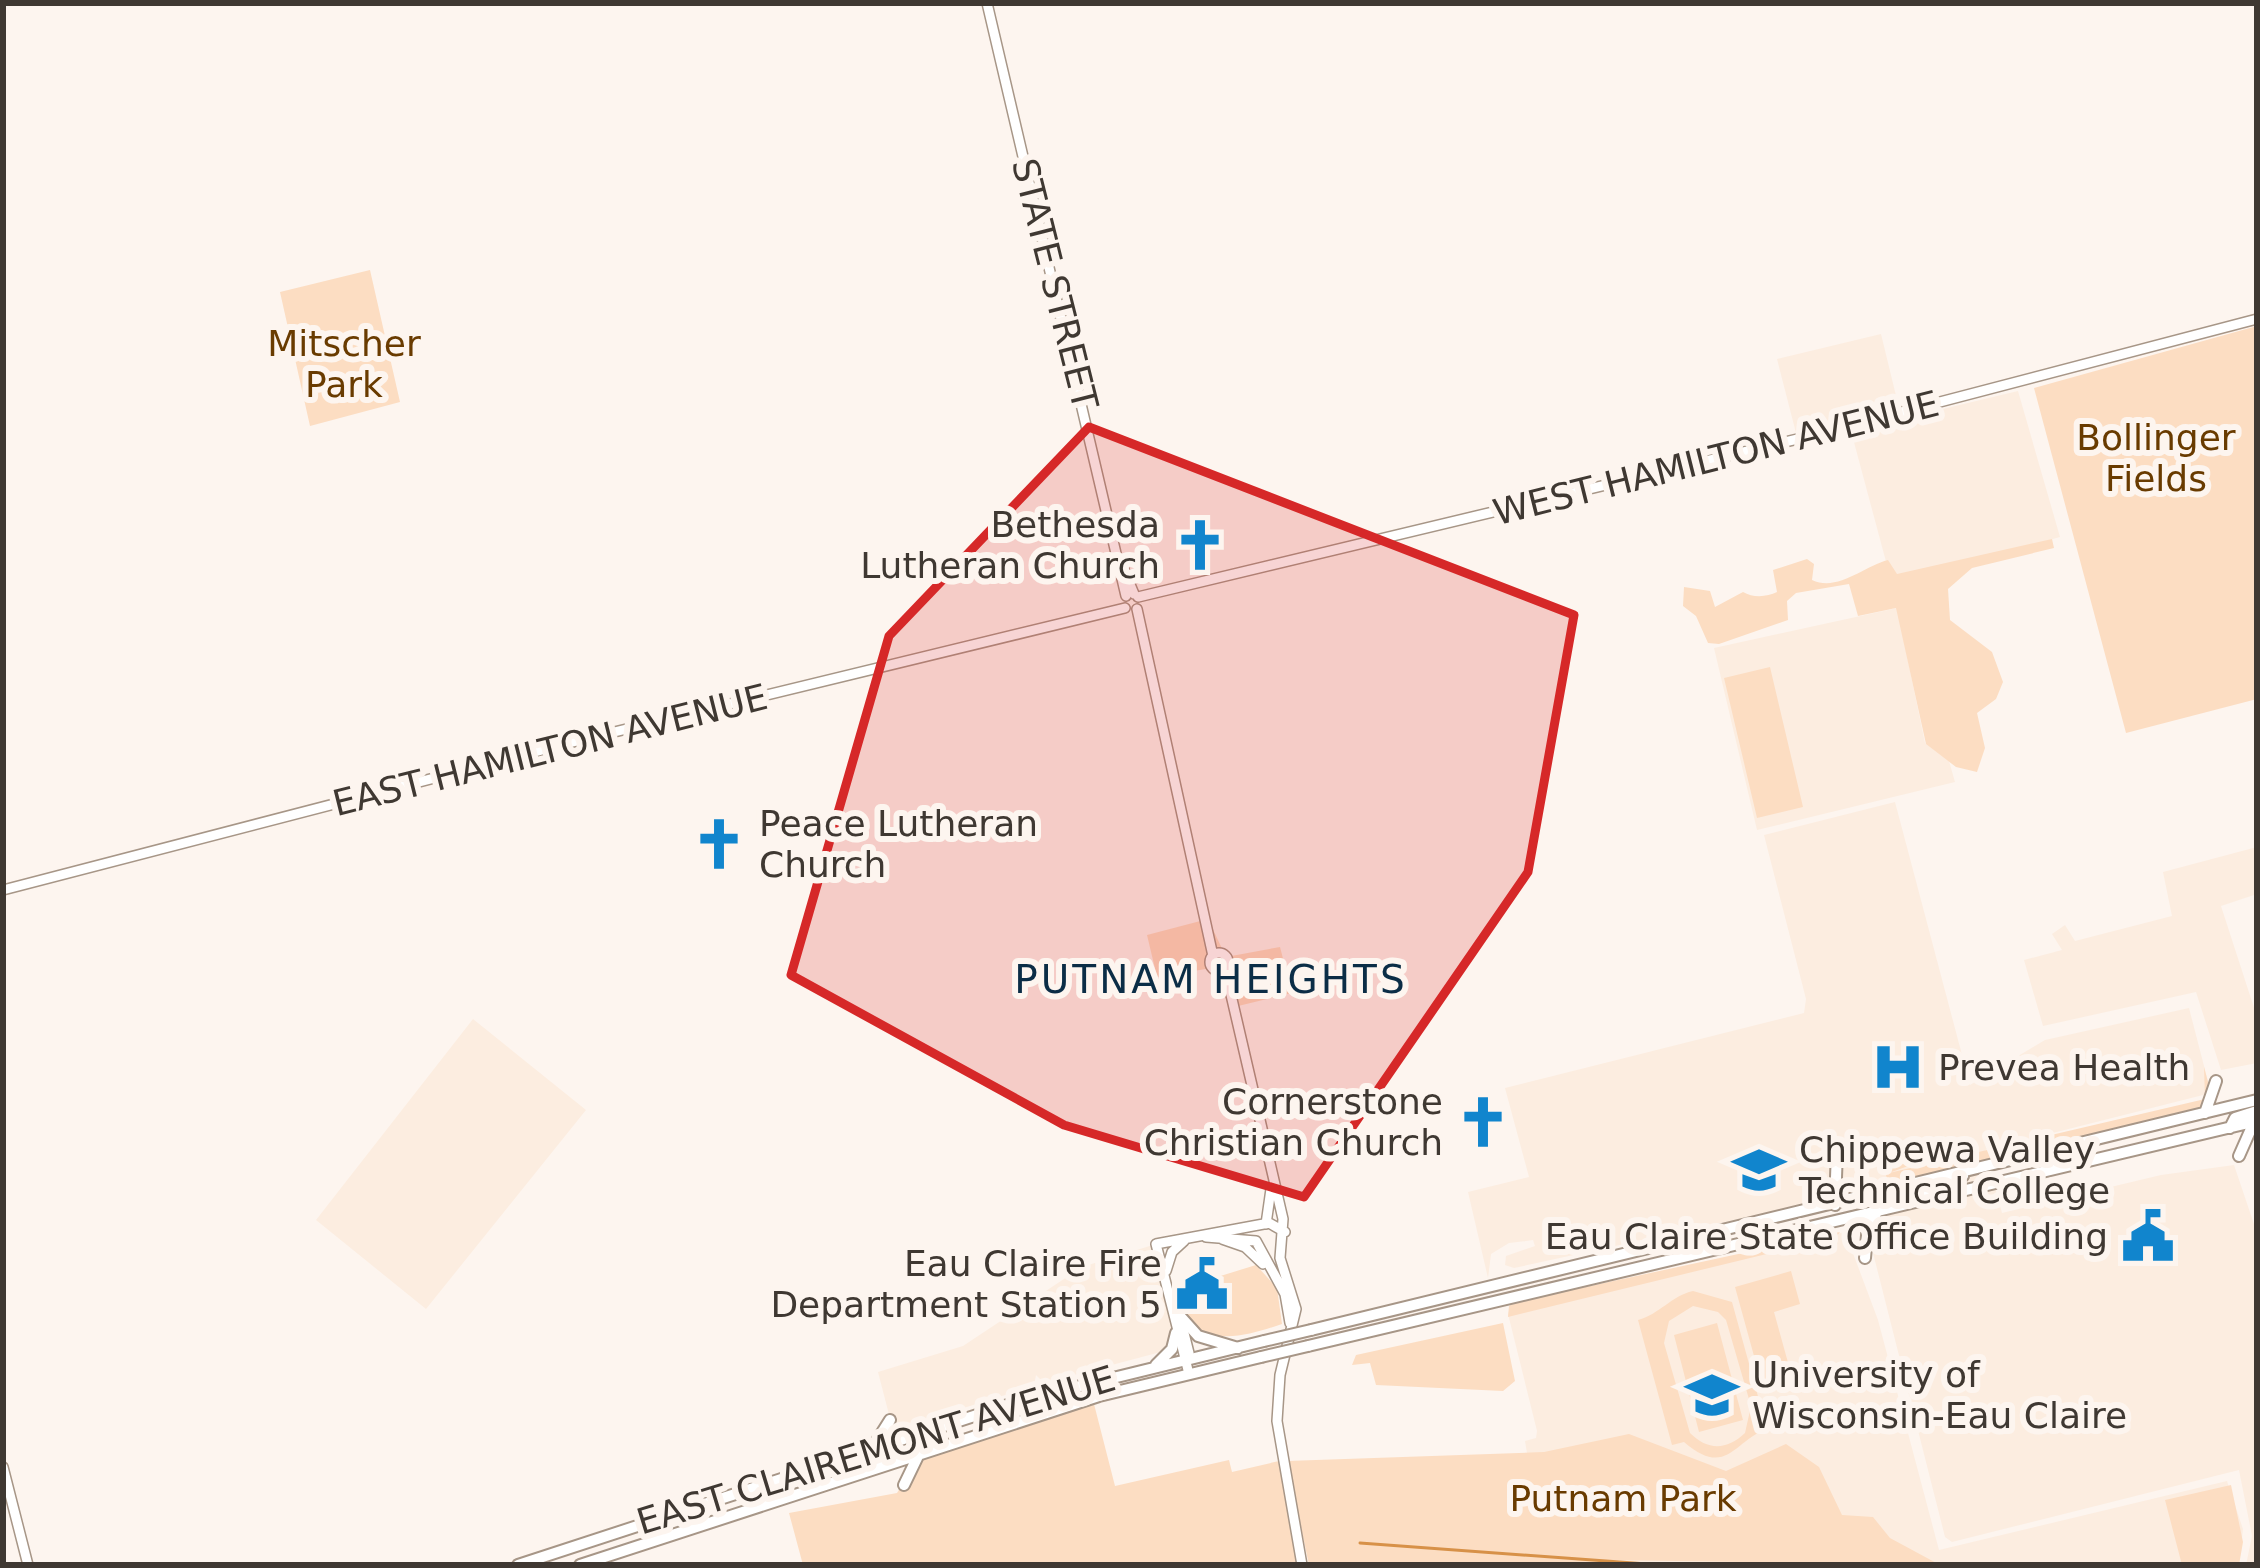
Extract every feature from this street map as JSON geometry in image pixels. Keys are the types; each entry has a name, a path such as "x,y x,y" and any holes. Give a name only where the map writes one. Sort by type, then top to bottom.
{"main road":[{"path":"2202,1115 2211,1105 2216,1081"},
{"path":"1854,1218 1860,1210 1944,1186 1976,1169 2257,1100"},
{"path":"1854,1218 2230,1128 2235,1118 2256,1118 2239,1156"},
{"path":"1835,1205 1837,1150"},
{"name":"EAST CLAIREMONT AVENUE","path":"518,1565 870,1449 1155,1366 1976,1169"},
{"path":"1865,1258 1868,1224 1879,1212"},
{"name":"EAST CLAIREMONT AVENUE","path":"580,1565 922,1452 1189,1374 1854,1218"},
{"path":"1180,1316 1198,1336 1238,1348"},
{"path":"1155,1366 1172,1349 1176,1333"},
{"path":"870,1449 890,1420"},
{"path":"904,1485 911,1463 922,1452"}],"street":[{"name":"STATE STREET","path":"987,3 1217,955 1210,963 1221,970 1271,1178"},
{"name":"WEST HAMILTON AVENUE","path":"1132,603 2257,319"},
{"name":"EAST HAMILTON AVENUE","path":"3,890 1132,603"},
{"path":"1271,1178 1258,1244 1278,1282 1291,1323"},
{"path":"1271,1178 1285,1232 1280,1258 1295,1302 1277,1420 1303,1565"},
{"path":"1189,1374 1156,1244 1264,1224 1285,1232"},
{"path":"1166,1277 1172,1252 1194,1236 1282,1246"},
{"path":"1217,1237 1248,1250 1278,1282"},
{"path":"1169,1290 1180,1316 1189,1353 1186,1359"},
{"path":"3,1467 28,1565"}],"highlighted area":[{"path":"1089,427 1574,615 1528,872 1304,1197 1064,1125 791,975 889,636"}],"shaded area":[{"path":"1881,334 1899,408 1796,433 1777,359"},
{"path":"2018,391 2060,537 1892,584 1851,431"},
{"path":"1897,608 1925,743 1949,761 1955,782 1757,830 1714,648"},
{"name":"Chippewa Valley Technical College","path":"1895,802 1970,1085 2045,1040 2189,1008 2211,1093 1985,1150 2002,1213 2161,1175 2234,1165 2257,1233 2257,1565 2246,1565 2252,1536 2239,1470 1952,1542 1945,1537 1870,1241 1874,1219 1868,1191 1514,1268 1505,1265 1506,1256 1535,1246 1533,1240 1509,1243 1491,1254 1488,1278 1468,1192 1529,1177 1505,1088 1804,1013 1806,999 1764,835"},
{"path":"2257,847 2257,894 2221,906 2257,1017 2257,1063 2221,1070 2196,992 2043,1026 2024,960 2062,950 2052,934 2065,925 2075,941 2172,916 2163,872"},
{"path":"473,1019 586,1110 426,1309 316,1220"},
{"name":"University of Wisconsin-Eau Claire","path":"1845,1232 1878,1320 1939,1550 2227,1481 2243,1529 2239,1565 1309,1565 1527,1453 1525,1441 1536,1438 1537,1431 1508,1314 1511,1304"},
{"path":"1156,1244 1176,1333 1172,1349 1044,1383 1036,1375 1034,1386 893,1430 878,1372 963,1346 1082,1267"}],"green space":[{"name":"Mitscher Park","path":"370,270 400,402 310,426 280,292"},
{"name":"Bollinger Fields","path":"2257,326 2257,699 2126,733 2034,388"},
{"path":"2052,539 2054,548 1972,568 1948,589 1950,620 1992,652 2003,682 1996,699 1977,713 1985,748 1977,772 1956,767 1926,744 1896,608 1858,616 1849,584 1796,593 1787,601 1788,620 1719,644 1708,643 1696,616 1683,606 1684,587 1710,591 1715,607 1743,592 1773,594 1777,592 1773,570 1807,559 1814,564 1812,580 1831,583 1888,560 1897,574"},
{"path":"1770,667 1803,807 1757,818 1724,678"},
{"path":"1208,919 1226,957 1280,947 1292,993 1230,1008 1212,968 1157,977 1147,935"},
{"path":"2204,1067 2211,1093 2205,1109 1889,1186 1883,1164 1919,1162 1889,1173 2205,1099"},
{"path":"1840,1232 1836,1237 1508,1317 1509,1306 1516,1302"},
{"path":"1256,1265 1277,1288 1282,1324 1228,1336 1203,1331 1192,1323 1184,1311 1219,1303 1214,1278"},
{"path":"1791,1271 1800,1304 1774,1312 1792,1377 1762,1385 1735,1287"},
{"path":"1685,1293 1732,1302 1767,1429 1720,1457 1699,1453 1684,1442 1672,1445 1638,1320","holes":["1693,1306 1718,1312 1726,1320 1751,1406 1745,1433 1718,1446 1690,1433 1664,1343 1669,1321"]},
{"path":"1503,1323 1515,1381 1503,1391 1376,1385 1370,1363 1352,1365 1356,1355"},
{"path":"1717,1323 1743,1420 1699,1432 1674,1335"},
{"path":"1094,1404 1115,1486 1229,1460 1232,1472 1279,1461 1298,1565 803,1565 789,1513 897,1493 922,1452"},
{"name":"Putnam Park","path":"1629,1434 1726,1471 1786,1444 1819,1467 1842,1515 1873,1517 1890,1538 1940,1565 1607,1560 1607,1565 1309,1565 1287,1461 1544,1452"},
{"path":"2231,1485 2243,1542 2239,1565 2182,1565 2165,1500"}],"waterway":[{"path":"1360,1543 1661,1565"}],"place":[{"name":"Bethesda Lutheran Church","path":"1200,545"},
{"name":"Peace Lutheran Church","path":"719,844"},
{"name":"Prevea Health","path":"1898,1067"},
{"name":"Cornerstone Christian Church","path":"1483,1122"},
{"name":"Chippewa Valley Technical College","path":"1759,1170"},
{"name":"Eau Claire State Office Building","path":"2148,1236"},
{"name":"Eau Claire Fire Department Station 5","path":"1202,1284"},
{"name":"University of Wisconsin-Eau Claire","path":"1712,1395"}],"district":[{"name":"PUTNAM HEIGHTS","path":"1211,979"}]}
